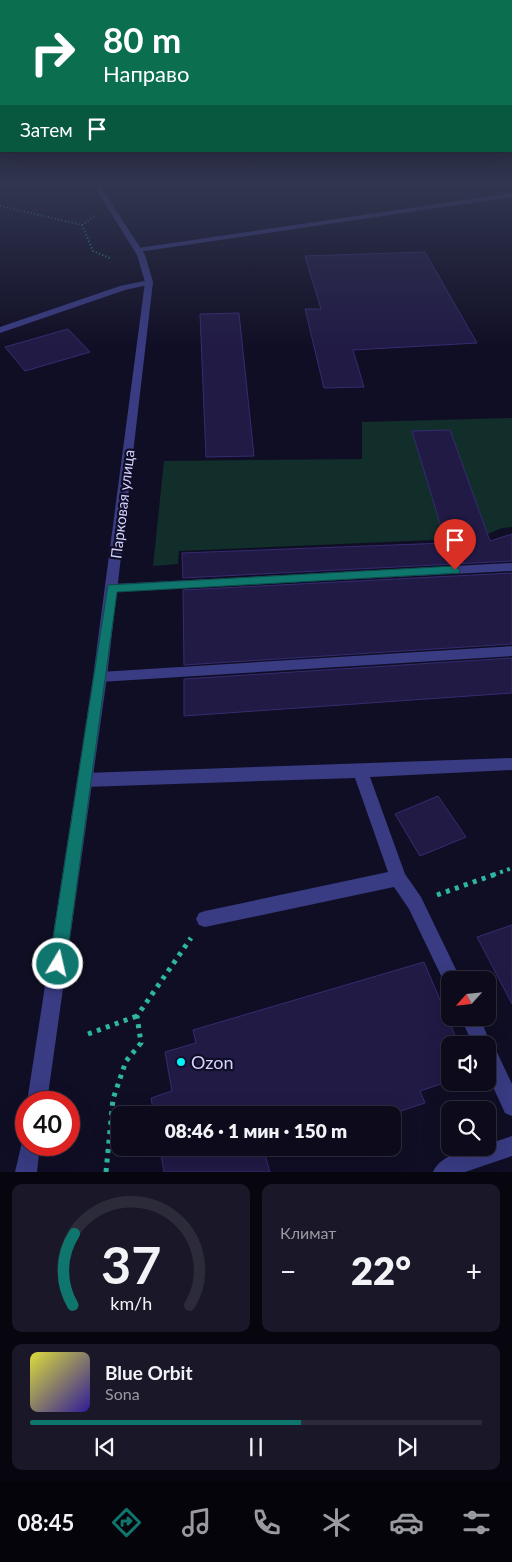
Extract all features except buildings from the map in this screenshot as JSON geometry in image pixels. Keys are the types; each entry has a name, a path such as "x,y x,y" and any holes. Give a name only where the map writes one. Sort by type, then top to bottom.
{"street":[{"name":"Парковая улица","path":"39,1091 100,677 149,282 138,250 131,239"},
{"path":"138,250 215,239"},
{"path":"0,330 124,288 149,282"},
{"path":"112,588 512,567"},
{"path":"100,677 512,651"},
{"path":"85,780 512,764"},
{"path":"360,771 398,878 415,903 448,971"},
{"path":"205,919 398,878"},
{"path":"496,1071 512,1106"},
{"path":"444,1172 452,1166 512,1146"},
{"path":"26,1172 28,1156"}],"path":[{"path":"88,239 94,251 112,259"},
{"path":"415,903 512,868"},
{"path":"88,1034 137,1016 205,919"},
{"path":"106,1172 113,1099 126,1061 141,1043 137,1016"}],"green space":[{"path":"512,418 512,527 502,528 478,538 179,551 178,564 153,566 164,461 362,459 362,422"}],"place":[{"name":"Ozon","path":"181,1062"}],"route":[{"path":"58,964 112,588 455,570"}]}
